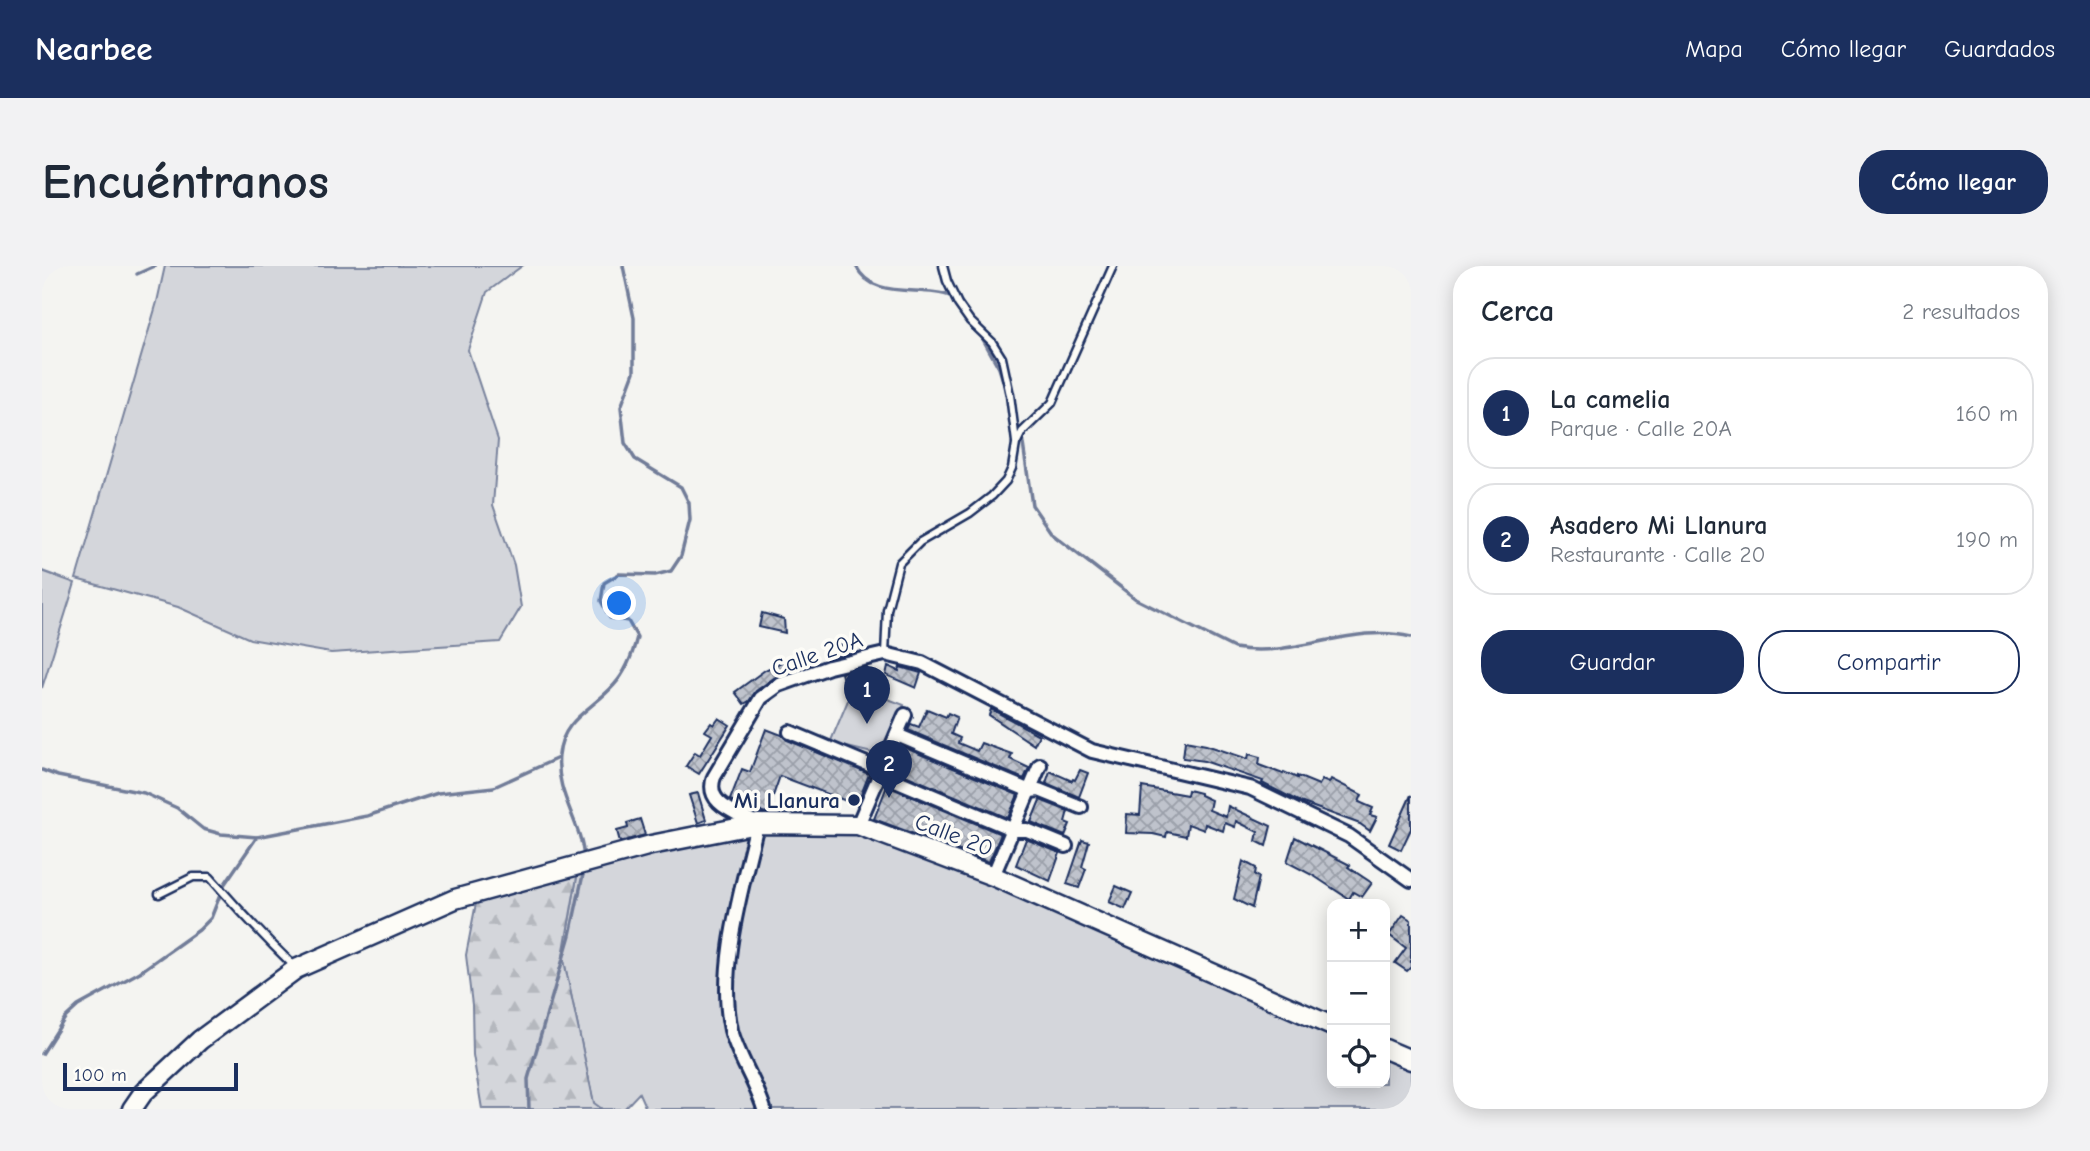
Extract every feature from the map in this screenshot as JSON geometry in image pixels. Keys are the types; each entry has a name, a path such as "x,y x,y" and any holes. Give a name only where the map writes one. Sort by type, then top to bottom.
{"main road":[{"name":"Calle 20","path":"132,1109 143,1093 200,1040 296,969 455,899 651,845 757,824 858,825 993,876 1330,1025"},
{"path":"1390,1051 1411,1060"}],"street":[{"name":"Calle 20A","path":"757,824 716,801 711,792 711,784 761,698 791,680 829,667 885,654"},
{"path":"885,654 922,663 1092,751 1250,788 1349,836 1411,880"},
{"path":"858,825 905,715"},
{"path":"790,732 1014,830 1027,830 1066,846"},
{"path":"897,735 1030,791 1040,790 1081,807"},
{"path":"993,876 1040,765"},
{"path":"757,824 733,930 726,994 732,1031 764,1109"}],"lane":[{"path":"885,654 887,610 899,563 920,542 970,513 992,496 1006,481 1013,468 1016,444 1002,358 992,342 970,321 958,304 943,266"},
{"path":"1016,444 1022,432 1052,403 1113,266"},
{"path":"159,894 193,877 209,877 296,969"}],"green space":[{"path":"165,266 522,266 487,292 468,350 498,440 493,505 514,565 521,607 500,642 331,653 250,639 178,607 76,579 157,302"},
{"path":"42,571 75,583 42,688"},
{"path":"854,686 904,705 881,755 830,743"},
{"path":"747,831 880,832 1327,1023 1327,1088 1390,1088 1390,1051 1411,1061 1411,1109 646,1109 639,1093 624,1109 602,1109 594,1104 563,956 578,871"},
{"path":"578,871 563,956 594,1103 602,1109 482,1109 473,1055 472,1005 466,955 476,903"}],"building":[{"path":"762,613 784,619 785,633 759,627"},
{"path":"847,644 848,654 825,659 825,645"},
{"path":"809,656 810,665 774,678 744,704 735,692 765,670 787,659 788,663"},
{"path":"888,666 899,671 900,667 921,673 916,688 886,675"},
{"path":"867,668 871,683 849,685 845,688 841,673"},
{"path":"927,709 946,717 948,713 957,717 951,734 960,738 958,743 977,751 981,743 1012,754 1010,759 1029,768 1024,779 908,730 911,724 919,727"},
{"path":"991,709 1039,735 1034,745 989,715"},
{"path":"719,718 730,725 699,774 686,766 695,752 700,755 712,735 705,731"},
{"path":"766,729 869,774 857,805 780,776 767,813 730,800 742,769 750,772"},
{"path":"1185,741 1248,759 1249,754 1260,757 1259,765 1319,785 1322,780 1329,783 1331,779 1362,795 1359,802 1373,808 1370,815 1377,817 1370,831 1360,824 1300,802 1262,783 1263,781 1204,761 1183,758"},
{"path":"903,747 1018,795 1008,818 893,770"},
{"path":"1080,770 1088,773 1079,797 1046,783 1050,771 1072,781"},
{"path":"887,786 1001,834 989,862 874,819"},
{"path":"1142,787 1187,795 1188,790 1200,793 1211,800 1209,810 1226,817 1228,806 1271,826 1266,846 1256,841 1258,832 1236,821 1235,827 1225,823 1223,831 1205,824 1204,830 1188,824 1186,836 1167,832 1166,837 1126,833 1127,814 1140,815"},
{"path":"698,793 706,820 698,823 689,795"},
{"path":"1411,795 1411,829 1401,850 1389,844"},
{"path":"1040,800 1068,811 1065,822 1070,824 1065,836 1031,822"},
{"path":"640,819 645,835 620,842 617,831 628,828 627,823"},
{"path":"1295,837 1350,865 1348,867 1372,883 1362,897 1353,892 1349,899 1287,862"},
{"path":"1026,839 1060,853 1050,881 1016,865"},
{"path":"1082,840 1089,842 1082,867 1086,869 1079,888 1067,884"},
{"path":"1243,861 1256,868 1255,875 1259,877 1252,908 1234,899"},
{"path":"1116,886 1132,893 1125,909 1109,902"},
{"path":"1403,915 1411,920 1411,967 1407,971 1395,963 1406,948 1390,934"}],"waterway":[{"path":"137,274 155,266"},
{"path":"584,859 579,833 561,783 561,743 572,723 618,680 637,637 628,621 610,618 601,601 604,583 619,574 655,575 671,571 681,556 690,520 689,503 681,487 635,459 625,443 621,407 634,372 634,318 623,266"},
{"path":"856,266 864,277 886,288 941,293 953,297"},
{"path":"962,305 971,318"},
{"path":"980,334 999,368 1005,387"},
{"path":"1015,417 1022,437 1032,505 1052,534 1136,599 1234,648 1279,649 1368,634 1411,637"},
{"path":"42,770 58,776 144,793 177,808 203,829 221,834 257,837 367,816 438,793 494,787 558,758"},
{"path":"42,1054 65,1018 78,1006 140,972 199,930 211,918 224,885 257,837"},
{"path":"529,1109 528,1079 570,935 584,870"}],"place":[{"name":"La camelia","path":"867,724"},
{"name":"Asadero Mi Llanura","path":"889,798"},
{"name":"Mi Llanura","path":"854,800"}]}
